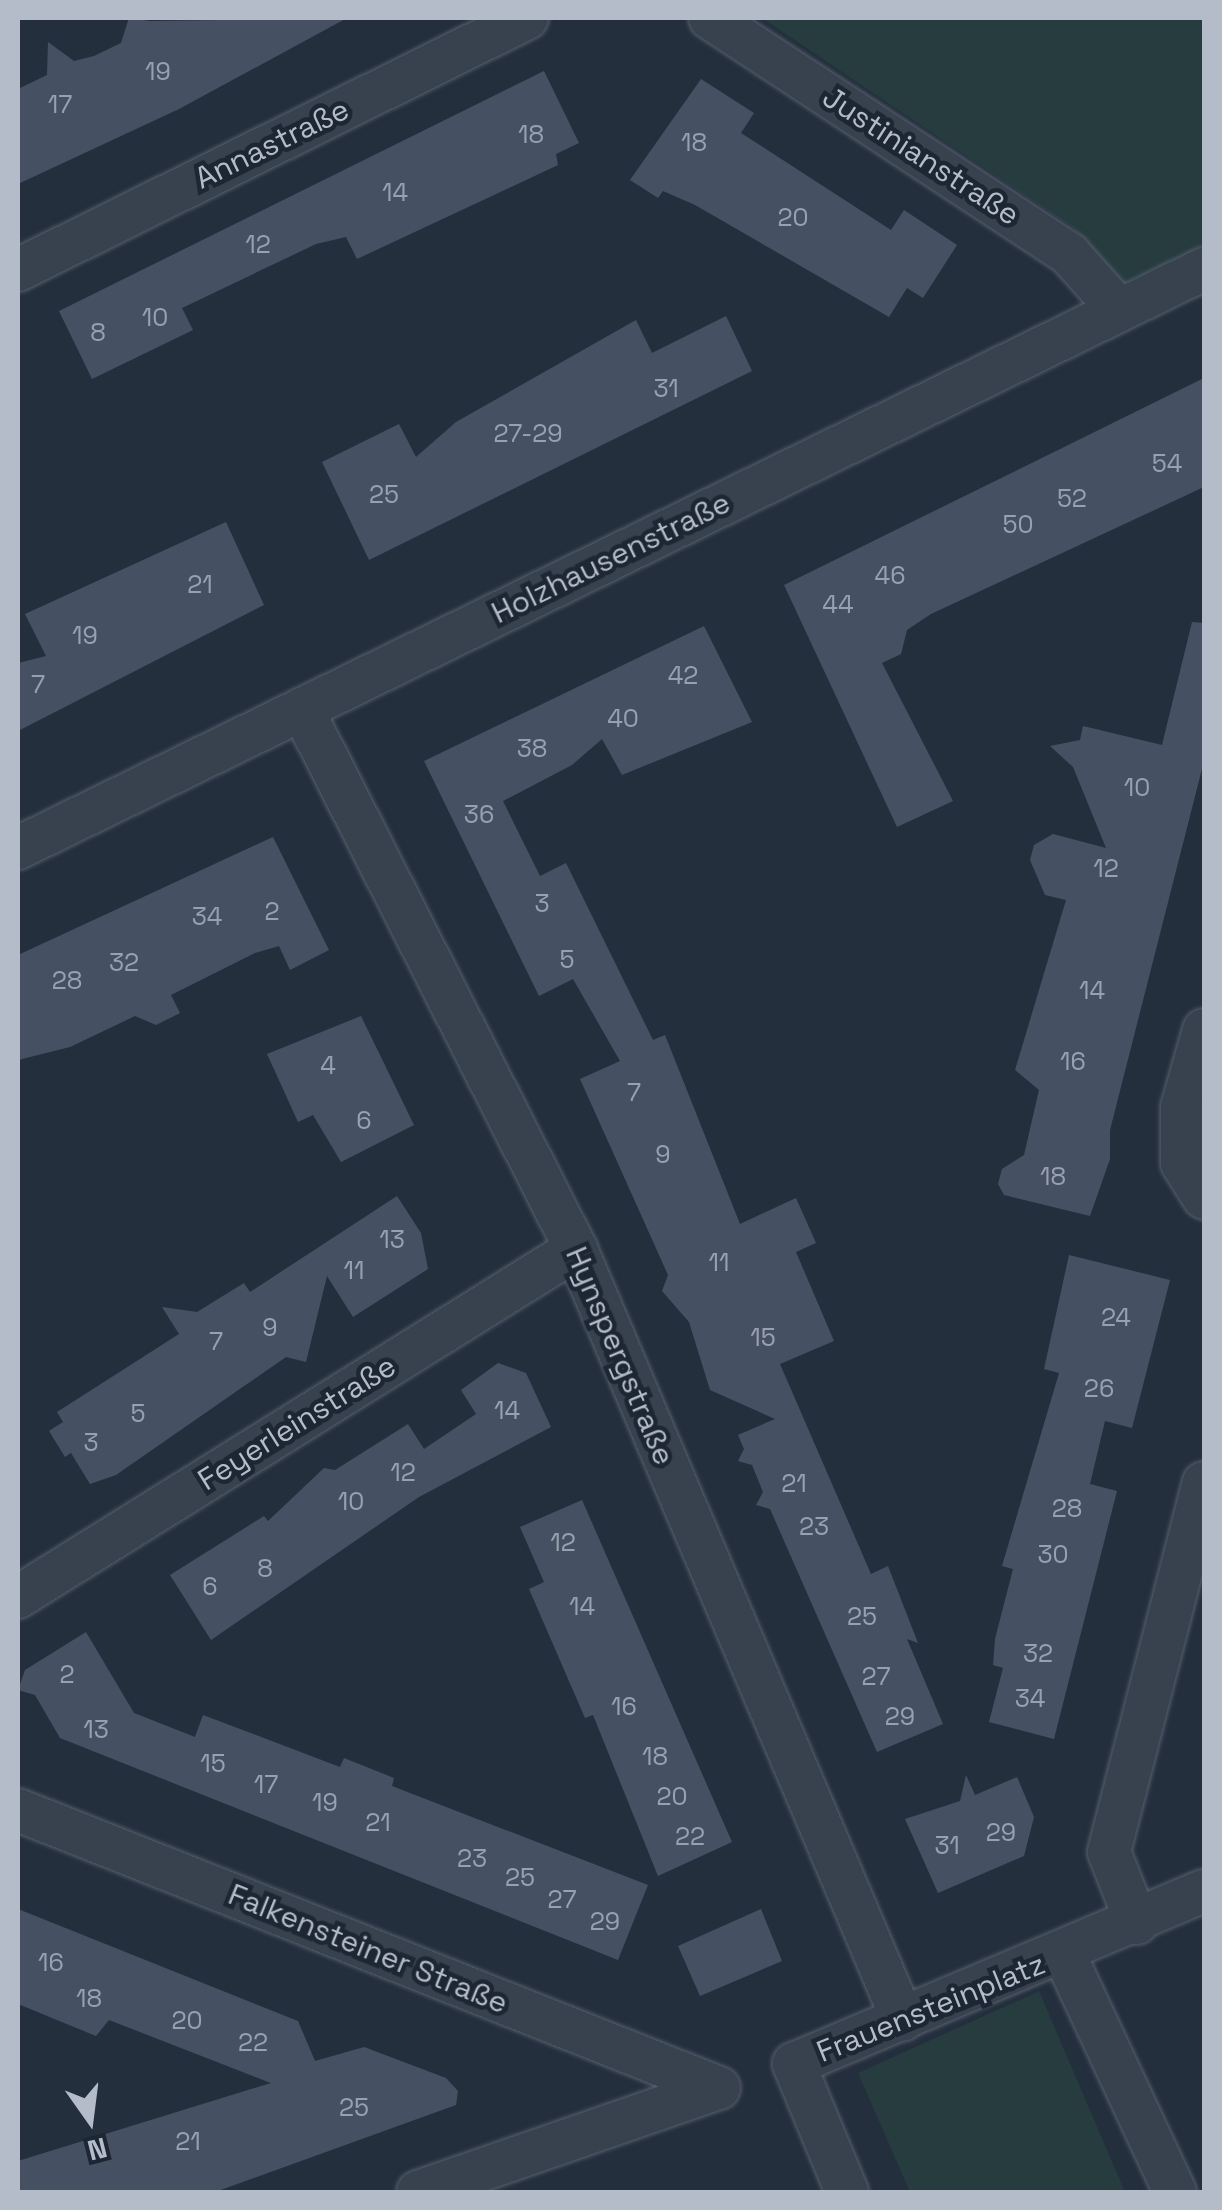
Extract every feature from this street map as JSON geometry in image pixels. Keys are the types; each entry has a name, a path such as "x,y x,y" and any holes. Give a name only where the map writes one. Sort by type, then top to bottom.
{"street":[{"name":"Annastraße","path":"18,270 527,18"},
{"name":"Justinianstraße","path":"710,18 1069,254 1119,310"},
{"name":"Holzhausenstraße","path":"18,848 1204,269"},
{"name":"Hynspergstraße","path":"302,709 576,1249 904,2020"},
{"path":"1204,1030 1182,1108 1182,1163 1204,1198"},
{"name":"Feyerleinstraße","path":"18,1598 576,1249"},
{"path":"1137,1923 1109,1852 1204,1483"},
{"name":"Falkensteiner Straße","path":"18,1810 718,2088 418,2192"},
{"path":"1064,1954 1204,1891"},
{"name":"Frauensteinplatz","path":"847,2192 794,2064 1064,1954 1175,2192"}],"green space":[{"path":"762,18 1204,18 1204,245 1122,284 1076,230"},
{"path":"1039,1991 1125,2192 910,2192 858,2073"}],"building":[{"path":"129,18 347,18 179,109 18,184 18,89 47,75 48,42 74,61 94,56 121,43"},
{"path":"544,71 579,143 556,154 558,165 357,259 346,237 316,244 182,308 193,330 92,379 59,311"},
{"path":"701,79 754,113 741,133 891,230 904,210 957,245 923,298 907,288 889,317 695,205 663,191 658,198 630,180"},
{"path":"726,316 752,371 369,560 322,462 399,424 416,457 456,422 636,320 652,353"},
{"path":"1204,378 1204,487 931,614 907,630 901,654 882,663 953,801 897,827 784,585"},
{"path":"226,522 264,605 18,731 18,663 46,656 25,614"},
{"path":"1192,622 1204,623 1204,761 1110,1130 1110,1159 1090,1216 1004,1195 998,1184 1002,1169 1024,1155 1039,1090 1015,1070 1066,900 1045,895 1030,860 1034,845 1053,834 1106,848 1073,767 1050,746 1080,740 1083,726 1162,745"},
{"path":"704,626 752,722 622,775 602,739 572,765 503,801 540,876 566,863 653,1040 665,1035 740,1224 796,1198 816,1243 796,1252 834,1341 780,1364 871,1574 888,1566 918,1643 907,1639 943,1724 877,1752 770,1509 756,1505 763,1492 752,1465 738,1461 744,1449 738,1435 775,1419 710,1390 689,1322 662,1291 668,1275 580,1079 620,1061 573,979 539,996 424,761"},
{"path":"273,837 329,950 290,970 279,946 255,953 171,995 180,1013 156,1025 135,1016 70,1047 18,1060 18,955"},
{"path":"361,1016 414,1125 341,1162 313,1115 298,1122 267,1054"},
{"path":"397,1196 421,1233 428,1269 353,1317 327,1276 306,1362 286,1357 116,1475 90,1484 71,1453 65,1457 49,1431 63,1422 57,1412 179,1334 162,1307 197,1312 244,1283 250,1292"},
{"path":"1069,1255 1170,1280 1132,1428 1105,1421 1090,1484 1117,1491 1054,1739 989,1722 1003,1668 993,1665 995,1639 1013,1569 1002,1566 1059,1373 1044,1369"},
{"path":"498,1363 526,1373 551,1427 419,1497 211,1640 170,1575 264,1516 268,1521 324,1468 335,1470 408,1424 424,1449 476,1414 461,1390"},
{"path":"582,1500 732,1842 658,1876 593,1715 585,1718 529,1589 544,1582 520,1527"},
{"path":"86,1632 134,1713 195,1737 203,1715 340,1767 344,1758 394,1778 392,1786 648,1885 618,1960 60,1738 35,1695 18,1690 25,1670"},
{"path":"966,1775 975,1795 1017,1777 1034,1817 1024,1856 938,1893 905,1819 960,1801"},
{"path":"18,1909 298,2021 315,2061 364,2047 446,2078 458,2091 456,2105 215,2192 18,2192 18,2161 271,2083 109,2020 96,2036 18,2004"},
{"path":"761,1909 782,1961 700,1996 678,1946"}]}
